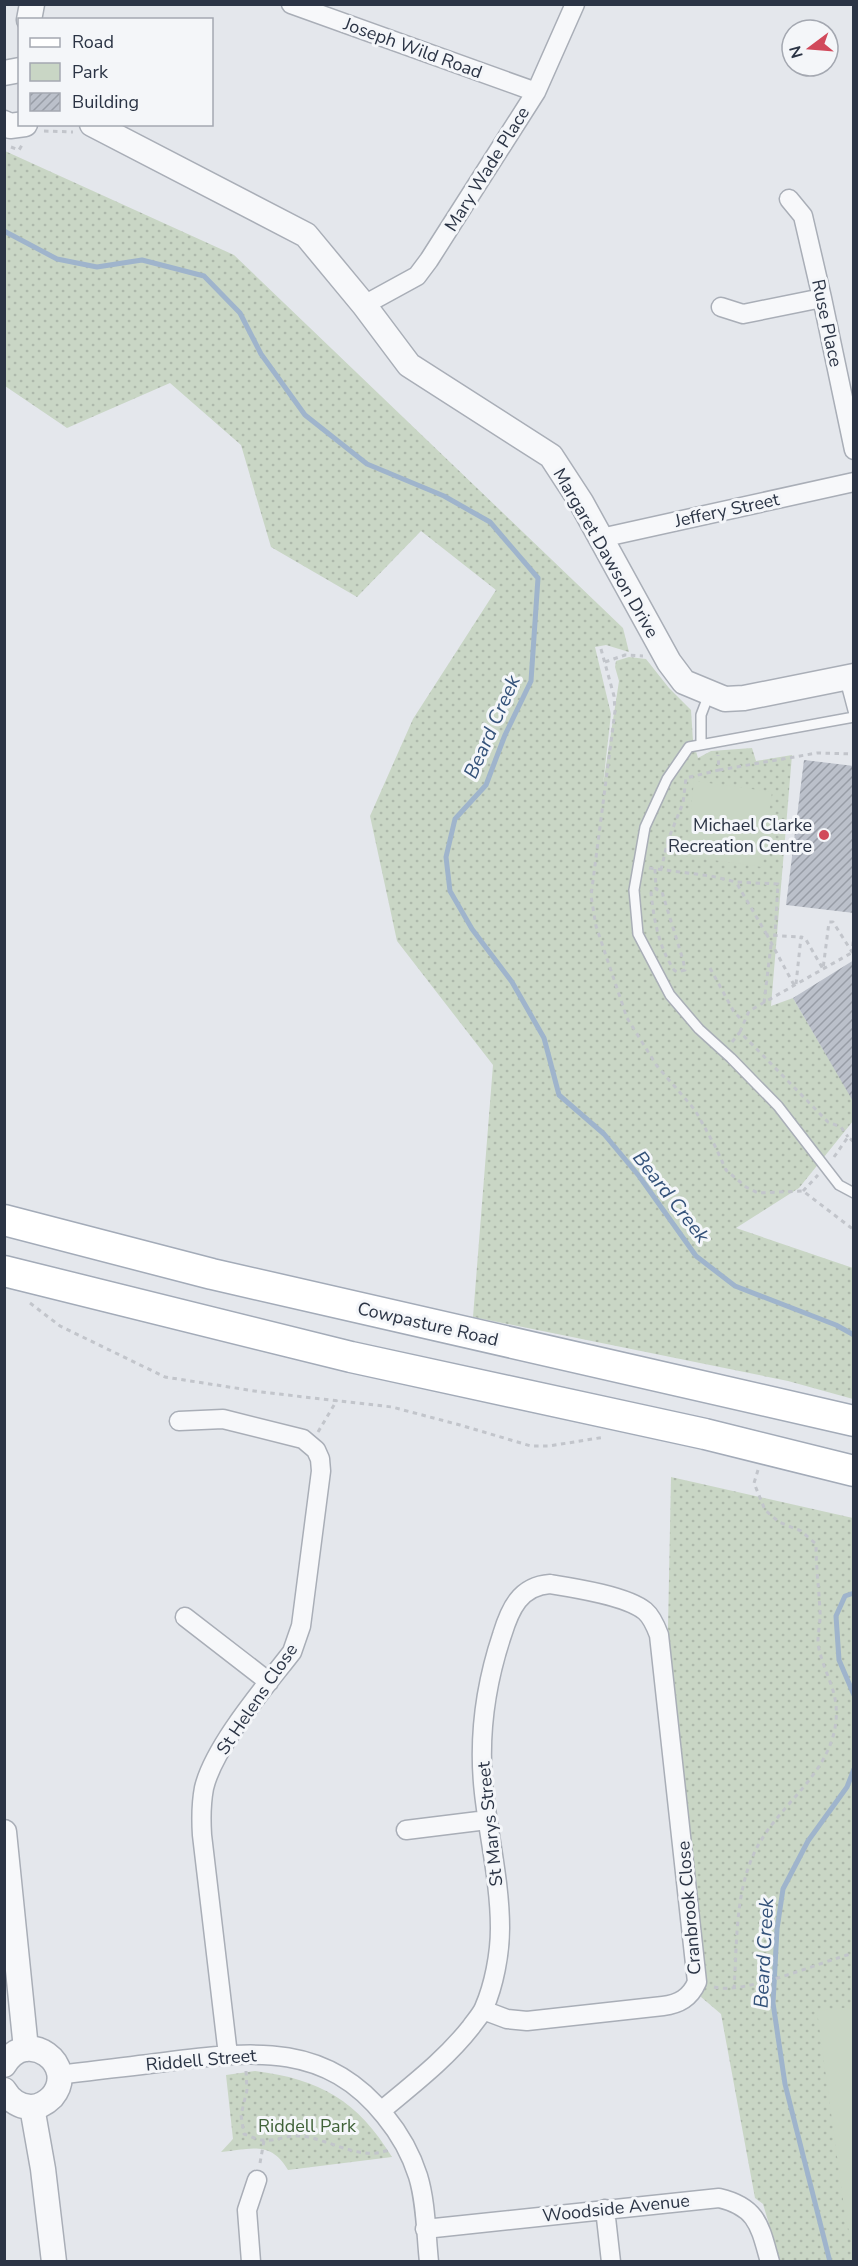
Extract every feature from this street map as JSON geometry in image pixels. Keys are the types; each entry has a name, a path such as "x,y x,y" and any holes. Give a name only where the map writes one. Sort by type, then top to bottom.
{"main road":[{"name":"Cowpasture Road","path":"4,1221 212,1274 854,1421"},
{"path":"4,1271 351,1357 705,1434 854,1471"}],"street":[{"name":"Joseph Wild Road","path":"291,4 536,92"},
{"name":"Mary Wade Place","path":"364,305 417,276 536,92 575,4"},
{"name":"Margaret Dawson Drive","path":"96,126 306,235 364,305 409,365 551,456 601,538 669,662 684,682 725,699 744,698 849,677"},
{"name":"Ruse Place","path":"789,199 802,216 854,450"},
{"path":"721,307 743,314 822,298"},
{"name":"Jeffery Street","path":"601,538 854,482"},
{"path":"179,1421 223,1419 294,1436 311,1444"},
{"name":"St Helens Close","path":"236,2054 202,1835 201,1811 204,1788 221,1748 292,1652 301,1626 321,1471 320,1459 311,1444"},
{"name":"St Marys Street","path":"381,2111 447,2056 483,2010 494,1971 500,1929 482,1767 486,1699 505,1624 513,1606 522,1594 540,1584 550,1584 621,1599 646,1612"},
{"name":"Cranbrook Close","path":"483,2010 507,2019 527,2020 673,2005 687,1997 697,1982 661,1647 654,1624 646,1612"},
{"path":"185,1617 269,1682"},
{"path":"406,1830 487,1820"},
{"path":"4,1832 26,2049"},
{"path":"4,2065 13,2054 26,2049 45,2053 56,2065 59,2075 58,2087 53,2096 41,2105 23,2106 14,2101 4,2090"},
{"name":"Riddell Street","path":"59,2075 236,2054 280,2055 319,2065 348,2080 370,2098 402,2142 418,2177 429,2262"},
{"path":"32,2107 43,2169 54,2262"},
{"path":"251,2262 248,2210 257,2180"},
{"name":"Woodside Avenue","path":"425,2229 719,2198 744,2207 757,2221 770,2262"},
{"path":"605,2209 611,2262"}],"lane":[{"path":"849,677 854,715 689,747 667,779 645,827 634,890 638,934 670,995 699,1029 778,1106 839,1185 854,1193"},
{"path":"701,744 701,715 709,693"}],"path":[{"path":"717,741 719,770"},
{"path":"661,870 668,840 683,803 686,778 817,753 854,754"},
{"path":"638,867 736,882 778,884 775,935"},
{"path":"655,869 656,889"},
{"path":"736,882 795,985"},
{"path":"656,889 662,892 685,970 674,970 655,926 651,893 656,889"},
{"path":"823,969 829,922 832,922 853,952"},
{"path":"853,952 854,933"},
{"path":"767,935 805,938 823,969"},
{"path":"795,985 801,937"},
{"path":"764,1003 771,943"},
{"path":"724,1052 740,1032 749,1011 853,952"},
{"path":"710,968 734,1012 743,1021"},
{"path":"740,1032 828,1122 841,1127 854,1142"},
{"path":"802,1191 825,1168 848,1137"},
{"path":"27,1300 60,1326 165,1377 261,1392 392,1407 531,1446 549,1446 616,1436"},
{"path":"311,1444 337,1400"},
{"path":"734,1989 739,1905 752,1857 776,1817 805,1786 824,1760 835,1728 836,1696 818,1646 820,1613 816,1544 801,1531 779,1522 765,1510 754,1483 759,1467"},
{"path":"697,1982 721,1989 734,1989 854,1953"},
{"path":"236,2054 247,2090 241,2115 244,2134 264,2141 287,2136 316,2138 362,2153 381,2153 402,2142"},
{"path":"257,2180 264,2141"}],"green space":[{"path":"5,151 234,255 623,628 629,652 606,645 595,647 611,714 603,785 619,681 615,667 616,661 629,657 646,659 669,688 691,710 693,741 698,758 711,751 752,748 756,761 792,755 771,1006 793,998 853,1100 853,1121 799,1188 736,1228 853,1268 853,1399 788,1381 473,1317 493,1065 397,941 370,816 413,719 496,590 421,531 357,597 271,547 241,445 170,383 67,428 5,386"},
{"path":"694,781 772,792 767,828 690,818"},
{"path":"690,821 767,831 762,867 685,856"},
{"path":"671,1477 853,1518 853,2261 780,2261 763,2204 755,2198 721,2014 701,1997 704,1969 668,1628"},
{"path":"854,2007 853,2249 845,2214 817,2011"},
{"name":"Riddell Park","path":"255,2071 299,2080 335,2096 365,2121 392,2157 288,2170 281,2160 267,2150 250,2148 221,2152 233,2139 226,2075"}],"building":[{"name":"Michael Clarke Recreation Centre","path":"804,760 854,766 854,913 786,905"},
{"path":"854,960 854,1103 793,998"}],"waterway":[{"name":"Beard Creek","path":"4,231 57,259 97,267 142,260 204,276 240,313 261,354 305,415 367,464 444,496 490,522 538,578 531,681 505,735 486,785 455,819 446,857 450,891 472,929 512,982 544,1038 559,1095 604,1134 639,1176 696,1256 735,1286 836,1325 854,1335"},
{"name":"Beard Creek","path":"854,1593 845,1596 836,1616 839,1660 854,1695"},
{"name":"Beard Creek","path":"830,2262 785,2084 773,2003 777,1929 783,1889 808,1841 847,1787 854,1769"}],"place":[{"name":"Michael Clarke Recreation Centre","path":"824,835"}]}
